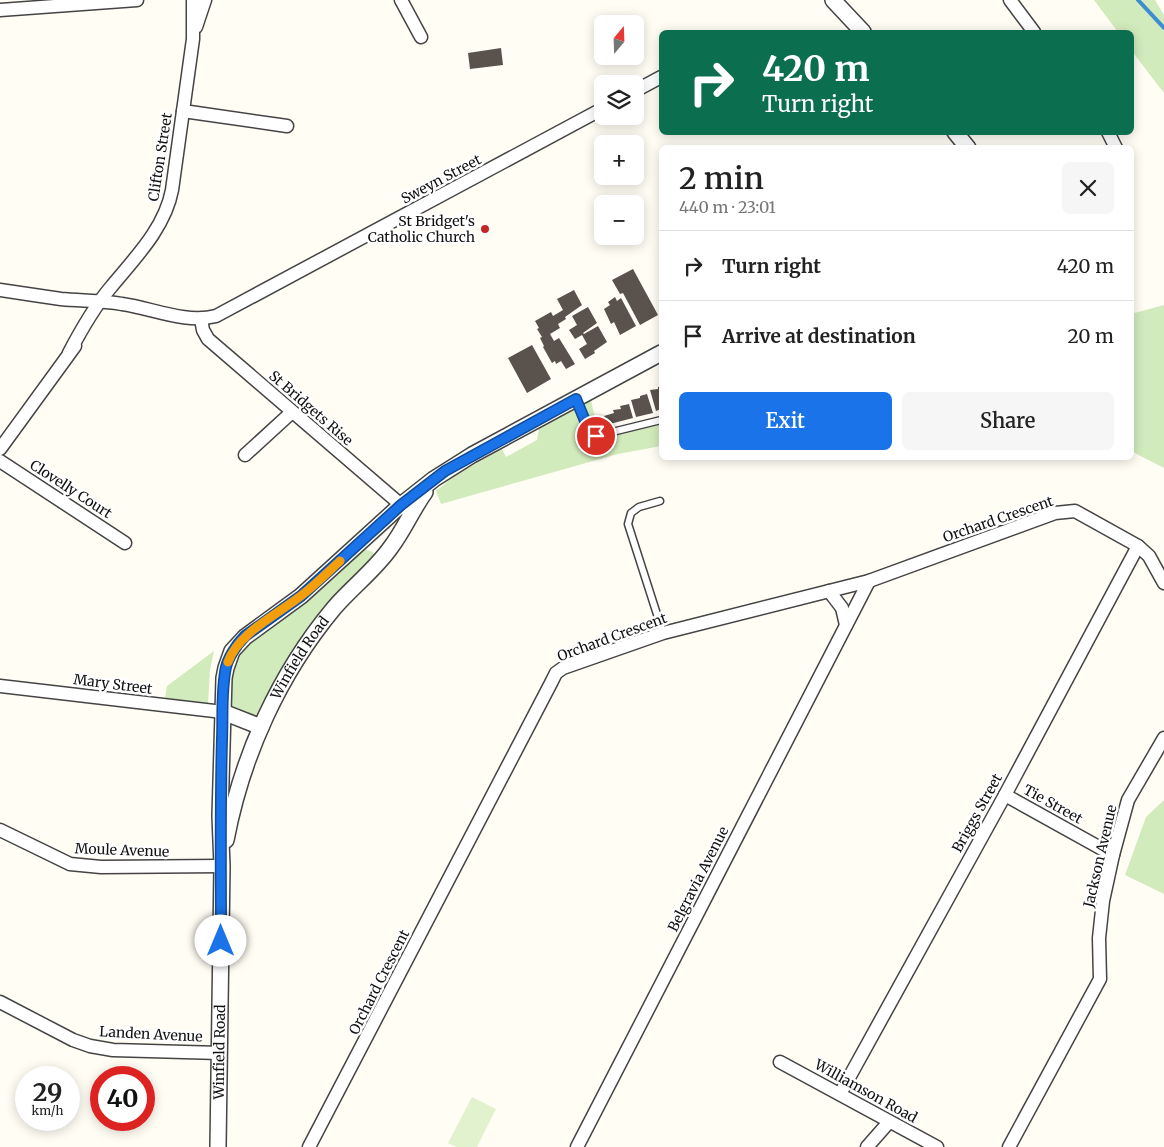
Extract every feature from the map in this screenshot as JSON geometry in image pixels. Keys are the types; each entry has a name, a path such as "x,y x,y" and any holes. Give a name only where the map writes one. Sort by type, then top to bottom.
{"street":[{"path":"0,10 137,0"},
{"name":"Clifton Street","path":"193,0 193,39"},
{"name":"Clifton Street","path":"0,450 103,304 119,288 128,268 158,224 168,205 193,39 205,0"},
{"path":"401,0 421,38"},
{"path":"833,0 861,30"},
{"path":"1010,0 1032,30"},
{"path":"644,86 659,78"},
{"path":"182,111 287,126"},
{"name":"Sweyn Street","path":"0,290 62,299 81,305 103,304 130,311 154,312 201,319 209,318 225,312 594,112"},
{"path":"957,135 966,145"},
{"name":"St Bridgets Rise","path":"201,319 202,330 208,339 406,509"},
{"name":"Winfield Road","path":"218,1147 222,866 220,816 226,668 232,651 238,644 318,582 406,509 434,479 472,455 659,354"},
{"path":"245,455 292,412"},
{"name":"Clovelly Court","path":"0,461 125,543"},
{"name":"Winfield Road","path":"222,866 235,804 245,768 261,727 285,679 307,644 334,609 392,547 406,509"},
{"name":"Orchard Crescent","path":"310,1147 556,673 563,668 663,633 869,581 1054,512 1075,511 1138,546 1149,556 1164,583"},
{"name":"Briggs Street","path":"840,1094 1005,795 1138,546"},
{"name":"Belgravia Avenue","path":"577,1147 869,581"},
{"path":"829,591 842,608 846,625"},
{"name":"Mary Street","path":"0,686 223,712"},
{"path":"223,712 261,727"},
{"name":"Jackson Avenue","path":"1009,1147 1100,980 1099,938 1103,901 1128,800 1164,738"},
{"name":"Tie Street","path":"1005,795 1114,854"},
{"name":"Moule Avenue","path":"0,830 70,864 101,867 222,866"},
{"name":"Landen Avenue","path":"0,1002 73,1040 90,1046 113,1050 220,1053"},
{"name":"Williamson Road","path":"780,1062 937,1147"},
{"path":"867,1147 889,1122"}],"lane":[{"path":"576,399 590,433 596,436 659,420"},
{"path":"660,501 639,507 631,513 628,524 663,633"}],"green space":[{"path":"1094,0 1155,0 1164,15 1164,93 1134,54 1134,30 1116,30"},
{"path":"1164,305 1164,468 1134,453 1134,313"},
{"path":"591,400 598,432 659,417 659,446 618,454 441,504 436,491 457,474 502,449 506,457 537,440 539,428"},
{"path":"362,548 373,552 375,558 259,718 230,707 228,684 238,650"},
{"path":"214,651 210,670 208,703 165,698 167,686"},
{"path":"1164,800 1164,894 1125,875 1146,817"},
{"path":"472,1097 496,1109 477,1147 456,1147 448,1143"}],"building":[{"path":"501,48 503,65 470,69 468,53"},
{"path":"633,269 658,315 640,325 623,293 620,294 612,280"},
{"path":"574,290 582,305 565,317 566,319 558,324 560,328 550,334 554,341 559,338 575,364 566,369 561,361 556,364 555,361 552,363 543,347 540,338 542,337 535,321 551,312 553,316 563,310 557,299"},
{"path":"615,297 617,301 621,298 636,326 620,335 614,322 611,324 604,309 610,305 608,302"},
{"path":"588,307 597,323 583,333 598,326 607,342 585,359 579,349 587,344 582,335 575,339 569,330 577,325 572,316"},
{"path":"532,345 551,379 527,393 508,358"},
{"path":"658,387 659,410 656,411 650,390 658,389"},
{"path":"647,394 653,413 636,417 631,400"},
{"path":"629,404 633,418 606,425 604,416 614,413 613,410 621,409 620,406"}],"waterway":[{"path":"1138,0 1164,28"}],"slow traffic":[{"path":"228,662 232,651 245,636 301,596 340,561"}],"place":[{"name":"St Bridget's Catholic Church","path":"485,229"}],"route":[{"path":"221,941 222,866 220,816 223,691 228,659 232,651 245,636 318,582 401,505 456,464 576,399 590,433 596,436"}]}
